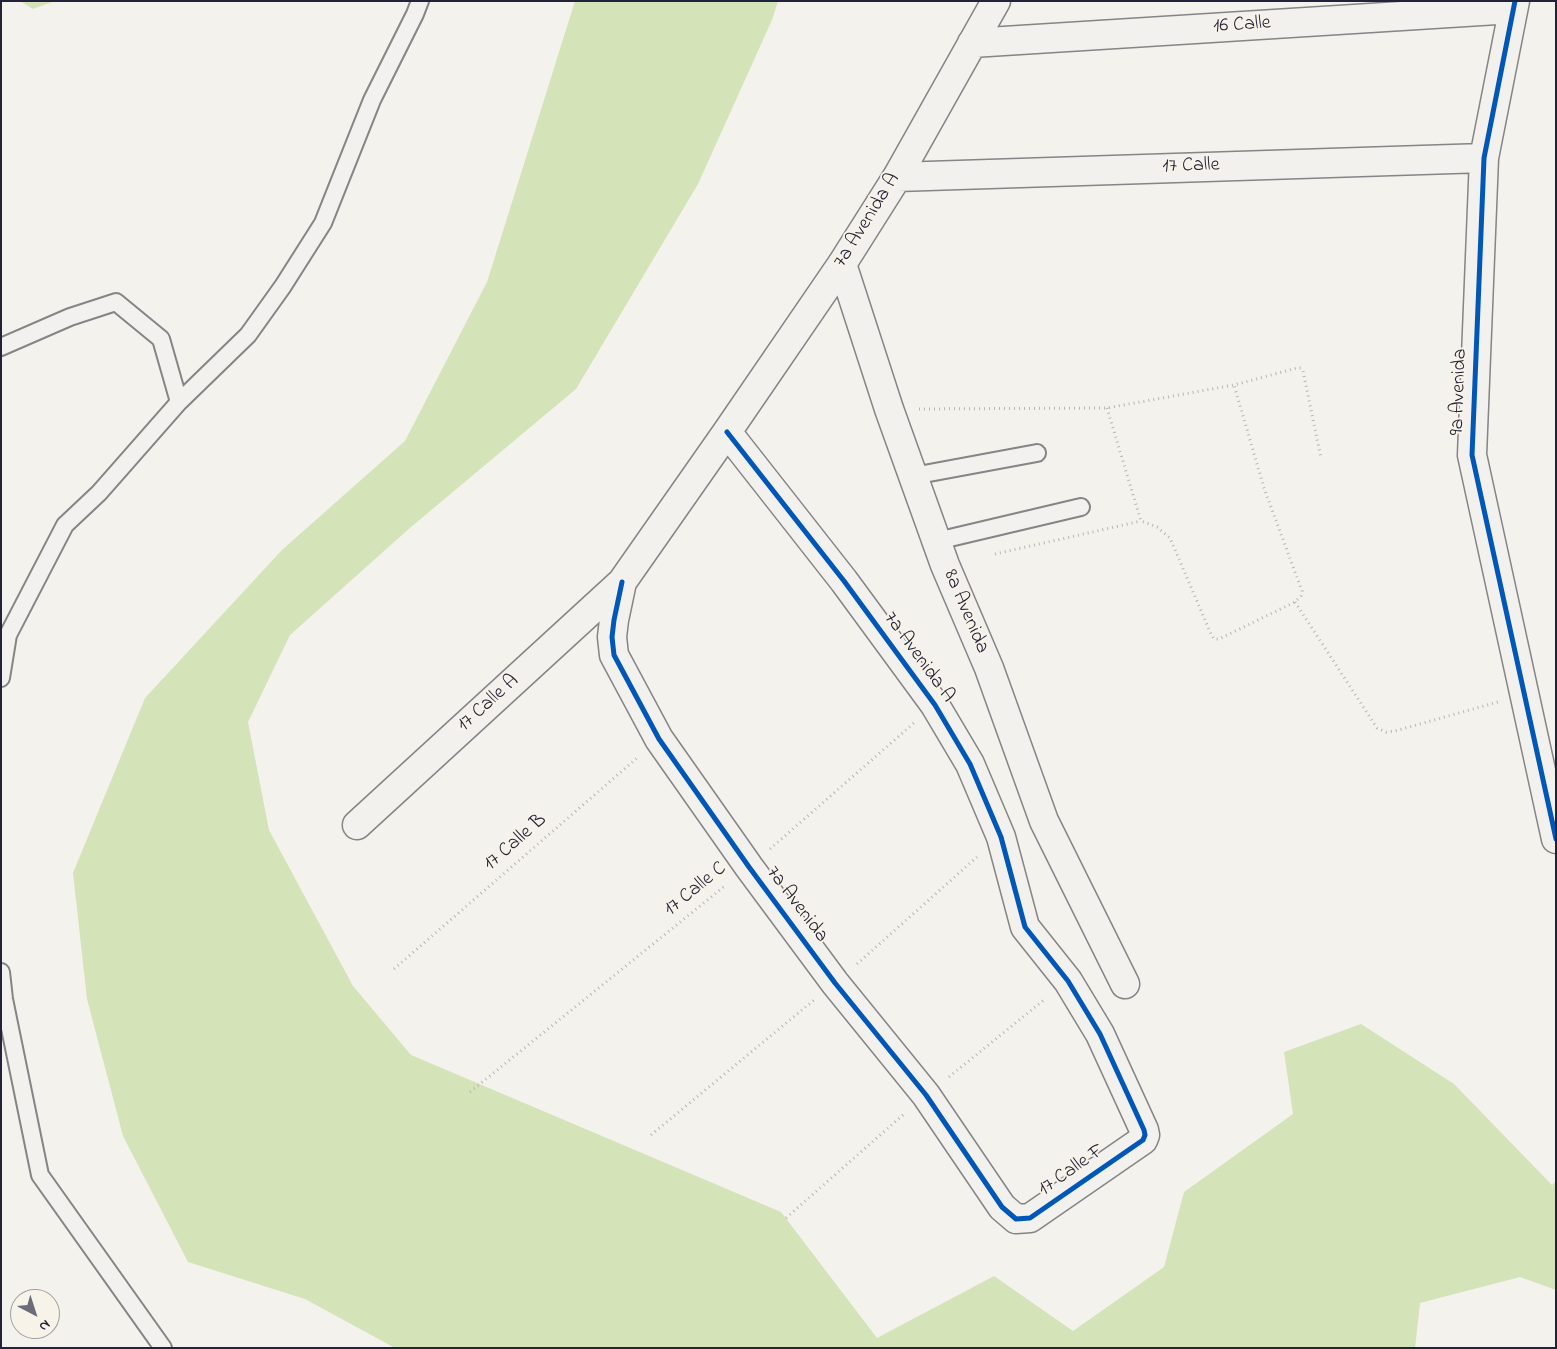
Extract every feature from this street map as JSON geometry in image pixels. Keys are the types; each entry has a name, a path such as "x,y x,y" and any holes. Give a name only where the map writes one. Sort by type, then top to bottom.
{"street":[{"name":"7a Avenida A","path":"622,582 842,264 897,177 996,1"},
{"name":"16 Calle","path":"972,43 1514,5"},
{"name":"9a Avenida","path":"1514,5 1484,158 1472,455 1556,839"},
{"name":"17 Calle","path":"897,177 1484,158"},
{"name":"8a Avenida","path":"842,264 889,409 945,565 989,668 1044,821 1125,984"},
{"name":"7a Avenida A","path":"727,432 844,582 935,705 970,764 1001,836 1025,927 1068,981 1100,1034 1144,1130 1143,1140"},
{"name":"7a Avenida","path":"622,582 612,637 614,655 658,740 836,983 926,1095 1002,1207 1016,1219"},
{"name":"17 Calle A","path":"357,825 622,582"},
{"name":"17 Calle F","path":"1016,1219 1030,1218 1143,1140"}],"lane":[{"path":"1,678 8,635 65,525 99,493 179,402 248,335 283,286 323,223 372,100 420,1"},
{"path":"1,348 70,318 116,302 161,339 179,402"},
{"path":"913,476 1037,453"},
{"path":"937,541 1081,507"},
{"path":"1,972 4,999 40,1175 163,1348"}],"path":[{"path":"889,409 1107,408 1234,385 1301,368 1321,458"},
{"path":"992,554 1141,521 1157,527 1170,538 1214,639 1219,639 1295,602 1301,596 1302,591 1264,488 1234,385"},
{"path":"1107,408 1141,521"},
{"path":"1295,602 1376,728 1386,732 1395,731 1524,695"}],"green space":[{"path":"20,1 55,1 33,9"},
{"path":"575,1 778,1 772,20 698,184 576,389 411,527 290,635 248,722 269,830 353,986 411,1055 781,1212 877,1338 994,1276 1073,1331 1164,1267 1184,1192 1293,1114 1284,1052 1361,1024 1454,1084 1552,1185 1556,1181 1556,1290 1520,1277 1420,1303 1415,1348 395,1348 305,1299 188,1262 123,1136 87,999 73,873 145,698 282,550 405,441 487,282"}],"cycle path":[{"path":"1515,1 1484,158 1472,455 1556,839"},
{"path":"622,582 612,637 614,655 659,739 749,867 835,983 926,1095 1002,1207 1016,1219 1030,1218 1143,1140 1144,1130 1100,1034 1068,981 1025,927 1001,837 970,764 935,705 844,581 727,432"}]}
